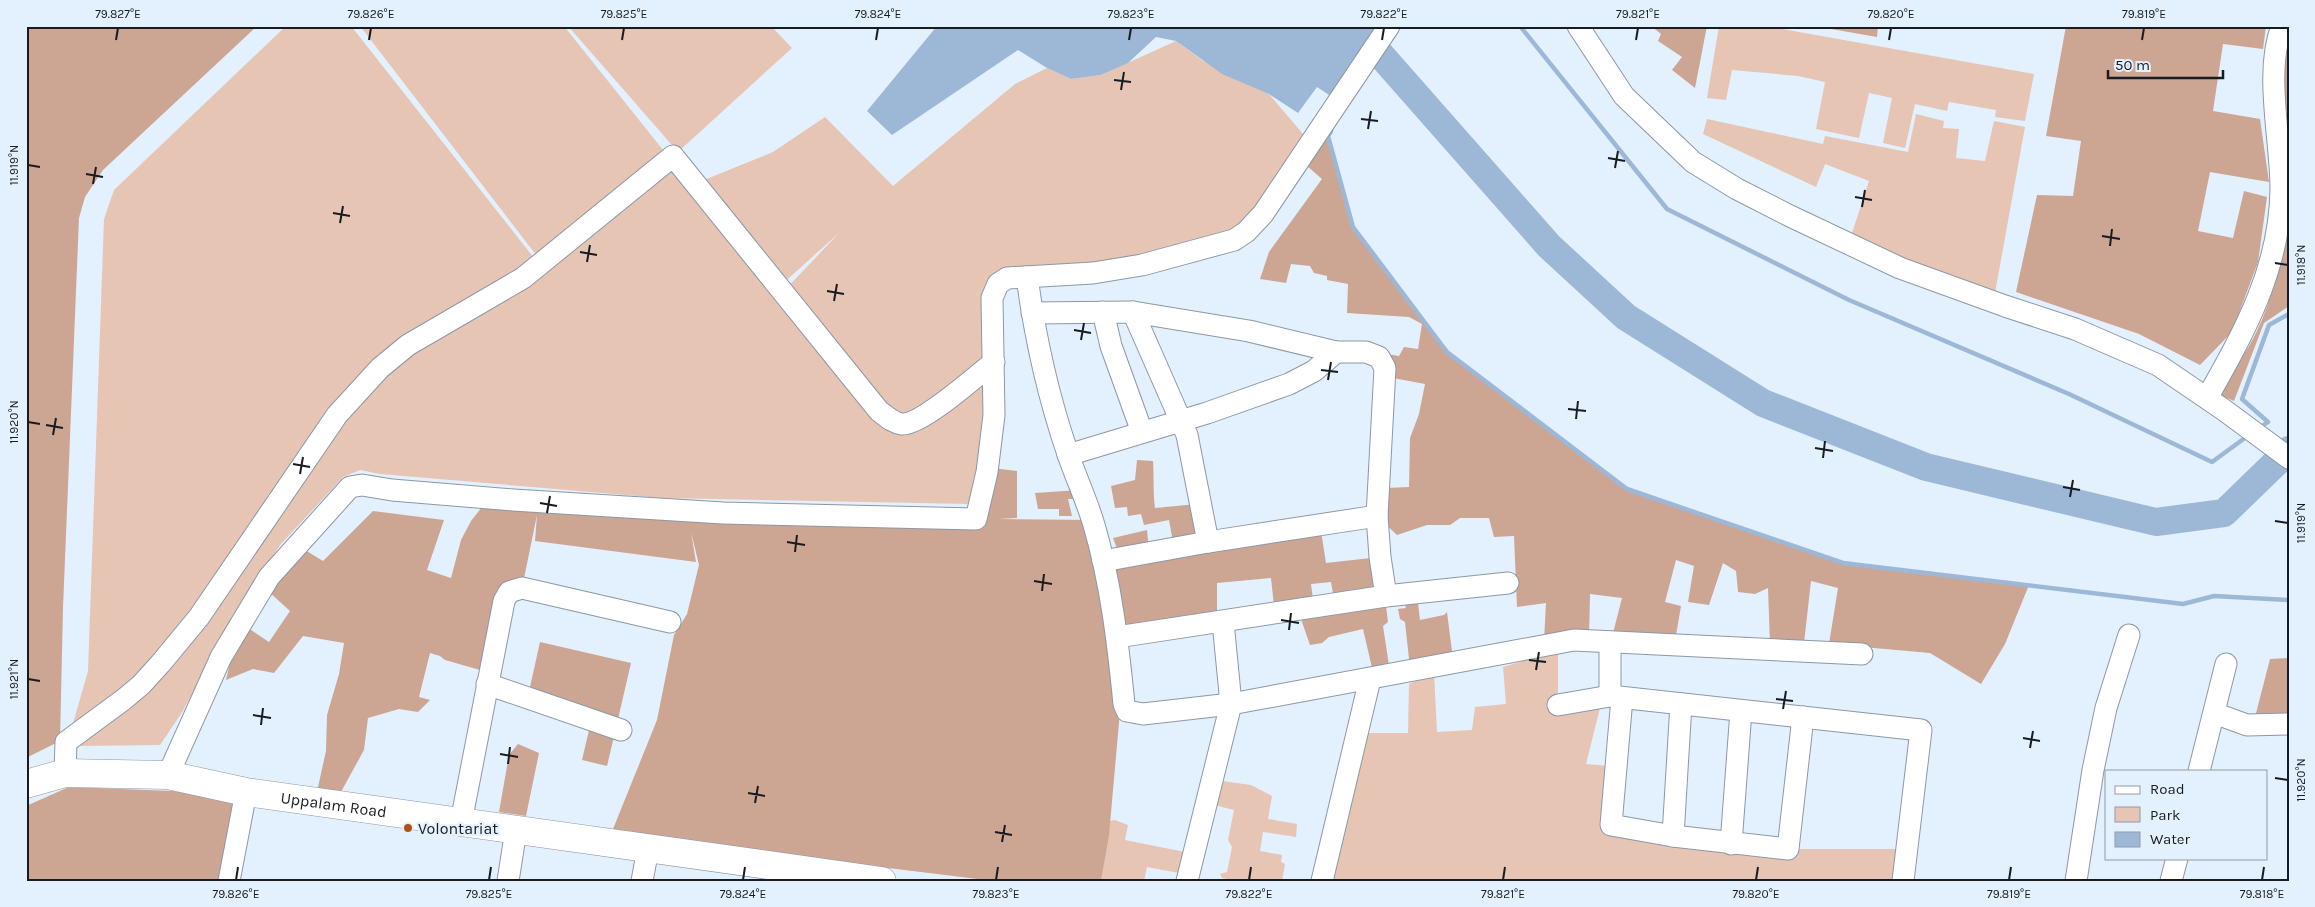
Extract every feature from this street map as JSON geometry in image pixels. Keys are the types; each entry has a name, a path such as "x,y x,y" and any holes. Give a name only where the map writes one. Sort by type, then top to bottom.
{"main road":[{"name":"Uppalam Road","path":"26,784 65,773 168,775 246,792 882,881"}],"street":[{"path":"168,775 221,657 269,577 350,487 362,485 392,490 513,500 723,514 976,519 987,472 994,416 992,298 994,289 998,284 1007,278 1093,273 1142,265 1234,240 1246,232 1264,214 1389,26"},
{"path":"1578,26 1624,96 1682,153 1737,188 1790,216 1900,268 2075,329 2158,365 2216,404 2289,458"},
{"path":"2216,404 2261,294 2276,239 2280,181 2280,145 2273,82 2274,58 2282,26"},
{"path":"65,773 66,742 123,700 141,685 161,663 199,617 337,415 380,368 408,345 523,278 673,156 879,411 891,421 902,424 920,420 994,362"},
{"path":"1027,277 1042,365 1068,455 1083,492 1103,561 1117,637 1124,704 1128,711 1143,714 1231,704 1370,680 1574,640 1862,654"},
{"path":"1103,312 1111,346 1142,432"},
{"path":"1032,313 1133,312 1249,331 1336,352 1366,352 1379,357 1384,368 1378,516 1380,557 1386,596"},
{"path":"1133,312 1188,435 1208,542"},
{"path":"1068,455 1182,421 1289,384 1314,371 1336,352"},
{"path":"1103,561 1208,542 1378,516"},
{"path":"1117,637 1386,596 1508,583"},
{"path":"462,822 487,684 504,601 509,592 522,588 670,622"},
{"path":"1188,881 1231,704 1223,622"},
{"path":"2076,881 2093,770 2106,708 2128,634"},
{"path":"1610,642 1616,697 1611,825 1731,844 1788,849 1803,718"},
{"path":"2199,770 2226,664"},
{"path":"1322,881 1370,680"},
{"path":"487,684 621,730"},
{"path":"1558,705 1616,697 1921,730 1903,881"},
{"path":"1673,836 1681,704"},
{"path":"1731,844 1741,711"},
{"path":"2214,713 2248,725 2289,724"},
{"path":"229,881 246,792"},
{"path":"508,881 516,830"},
{"path":"642,881 648,849"},
{"path":"2172,881 2177,860"}],"green space":[{"path":"286,26 351,26 538,263 379,365 177,640 70,734 88,671 104,219 114,190"},
{"path":"360,26 564,26 667,155 540,260"},
{"path":"568,26 771,26 792,48 678,152"},
{"path":"1719,26 1766,26 2034,74 2025,121 1995,117 1996,110 1949,102 1947,111 1915,104 1905,148 1883,143 1892,98 1869,93 1859,138 1816,129 1825,82 1798,76 1732,70 1726,100 1707,98"},
{"path":"1176,41 1203,61 1269,94 1304,135 1246,232 1142,265 998,284 994,362 920,420 891,421 783,292 840,232 779,287 704,180 773,152 825,117 893,186 1015,84 1047,68 1071,79 1101,75"},
{"path":"1916,114 1944,121 1943,128 1959,129 1956,158 1985,161 1994,121 2025,127 1995,293 1897,256 1852,233 1869,181 1825,164 1816,187 1703,134 1707,119 1823,144 1825,136 1908,152"},
{"path":"674,163 891,426 987,372 980,475 970,504 661,498 380,474 360,470 343,477 280,545 233,620 181,714 160,745 78,746 141,685 380,368"},
{"path":"1558,651 1558,705 1600,708 1586,764 1609,766 1611,825 1788,849 1907,849 1903,881 1323,881 1361,733 1408,733 1409,684 1434,673 1437,732 1472,730 1475,707 1506,704 1503,667"},
{"path":"1222,781 1251,785 1272,796 1268,819 1297,824 1296,837 1263,832 1260,851 1282,855 1281,862 1285,864 1282,881 1237,881 1222,878 1220,874 1227,872 1232,847 1228,840 1234,810 1206,803"},
{"path":"1115,820 1128,825 1125,840 1185,852 1179,873 1147,867 1144,881 1101,881 1110,821"}],"shaded area":[{"path":"26,26 257,26 103,170 85,197 79,218 63,608 60,741 26,758"},
{"path":"1651,26 1707,26 1695,88 1672,70 1682,57 1658,41 1661,34"},
{"path":"1814,26 1878,26 1877,37"},
{"path":"2066,26 2266,26 2263,49 2223,44 2213,111 2260,119 2269,182 2210,172 2198,231 2233,238 2244,191 2267,197 2258,262 2232,332 2200,365 2139,334 2016,292 2037,195 2073,196 2081,141 2046,136"},
{"path":"2289,26 2289,111 2282,110 2281,40"},
{"path":"1328,136 1353,227 1447,352 1627,489 1843,563 2029,585 2005,644 1981,684 1930,653 1829,644 1838,588 1811,581 1804,643 1770,644 1768,588 1755,594 1738,592 1736,571 1723,563 1709,605 1688,602 1694,566 1676,560 1665,602 1681,606 1675,641 1612,637 1622,598 1590,594 1589,637 1544,641 1546,603 1517,607 1514,536 1494,537 1489,518 1460,518 1450,525 1427,525 1397,535 1377,516 1386,488 1409,487 1410,438 1419,414 1425,384 1393,378 1380,353 1399,356 1404,347 1418,349 1422,324 1409,317 1347,313 1348,284 1327,280 1327,276 1314,273 1310,266 1291,264 1286,283 1260,279 1269,252 1322,179 1307,166"},
{"path":"2289,206 2289,306 2264,323 2234,401 2216,394 2249,346 2267,307 2281,257"},
{"path":"1137,460 1153,461 1155,508 1197,504 1208,542 1173,542 1169,520 1144,525 1141,514 1128,516 1127,507 1115,508 1111,486 1135,480"},
{"path":"992,468 1017,471 1017,518 997,519 1092,520 1103,562 1321,531 1326,563 1380,557 1388,622 1383,626 1390,672 1373,672 1363,629 1329,637 1322,643 1310,645 1301,619 1274,606 1271,578 1217,583 1217,614 1117,637 1122,689 1109,835 1101,881 994,881 611,834 657,720 674,635 687,614 699,565 691,532 696,562 535,541 537,515 522,588 509,592 487,672 445,660 440,656 430,653 419,697 430,700 418,712 399,709 368,718 364,750 336,801 320,796 318,787 326,751 327,715 339,674 344,643 303,636 274,673 253,669 226,680 233,650 248,628 269,642 290,611 268,591 305,550 323,561 373,511 444,520 427,570 451,578 461,540 471,521 489,498 976,519","holes":["1331,582 1334,599 1314,607 1311,584"]},
{"path":"1079,490 1082,499 1068,499 1072,516 1059,516 1059,509 1038,509 1035,493"},
{"path":"1147,530 1149,549 1119,554 1113,538"},
{"path":"1417,595 1420,620 1444,615 1447,612 1453,659 1410,668 1405,622 1400,619 1398,609 1406,608 1403,598"},
{"path":"540,642 631,663 618,719 530,687"},
{"path":"2289,658 2289,722 2254,721 2270,659"},
{"path":"590,726 615,732 607,766 582,760"},
{"path":"518,744 539,753 526,816 499,812 509,755"},
{"path":"69,787 173,791 239,798 226,881 26,881 26,806"}],"water":[{"path":"937,26 1397,26 1344,105 1317,87 1298,113 1269,94 1222,74 1176,41 1156,37 1128,63 1101,75 1071,79 1047,68 1018,50 892,135 867,111"}],"waterway":[{"path":"1353,26 1549,246 1626,317 1763,403 1926,467 2156,522 2224,513 2289,450"},
{"path":"1520,26 1667,209 1849,300 2069,394 2212,462 2249,435"},
{"path":"1331,131 1328,136 1353,227 1447,352 1627,489 1843,563 2183,604 2214,596 2289,600"},
{"path":"2259,428 2268,422 2242,399 2269,325 2289,314"}],"place":[{"name":"Volontariat","path":"408,828"}]}
